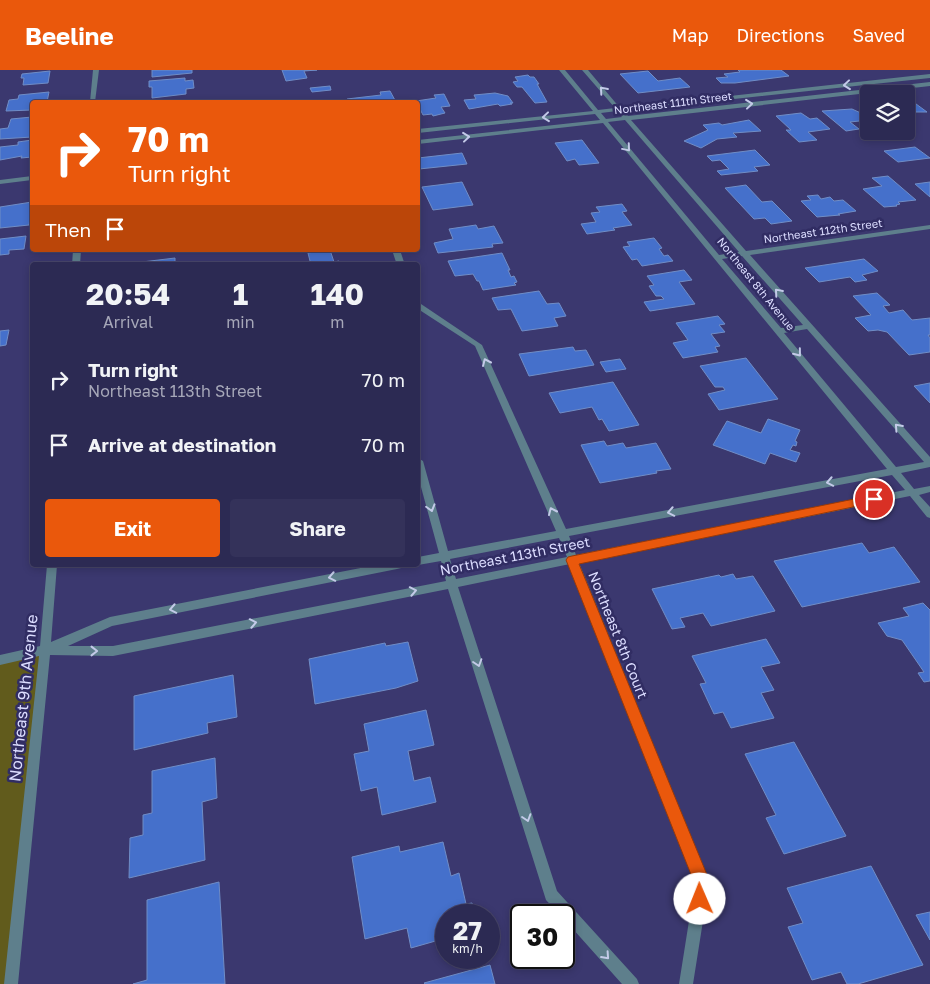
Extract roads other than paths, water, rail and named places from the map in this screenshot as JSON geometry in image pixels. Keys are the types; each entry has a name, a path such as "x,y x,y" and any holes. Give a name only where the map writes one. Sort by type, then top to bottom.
{"street":[{"path":"92,100 96,70"},
{"name":"Northeast 8th Avenue","path":"562,70 719,257 930,514"},
{"name":"Northeast 8th Avenue","path":"585,70 930,464"},
{"name":"Northeast 111th Street","path":"420,130 930,76"},
{"name":"Northeast 111th Street","path":"420,142 930,84"},
{"path":"0,182 30,178"},
{"name":"Northeast 112th Street","path":"719,257 930,227"},
{"name":"Northeast 8th Court","path":"420,307 478,345 562,532 702,882 686,984"},
{"path":"780,331 808,326"},
{"name":"Northeast 113th Street","path":"420,561 562,532 930,464"},
{"path":"420,468 452,583 552,896 632,984"},
{"name":"Northeast 113th Street","path":"45,650 113,650 930,489"},
{"name":"Northeast 9th Avenue","path":"11,984 52,567"},
{"name":"Northeast 113th Street","path":"0,660 45,650 110,622 387,567"}]}
